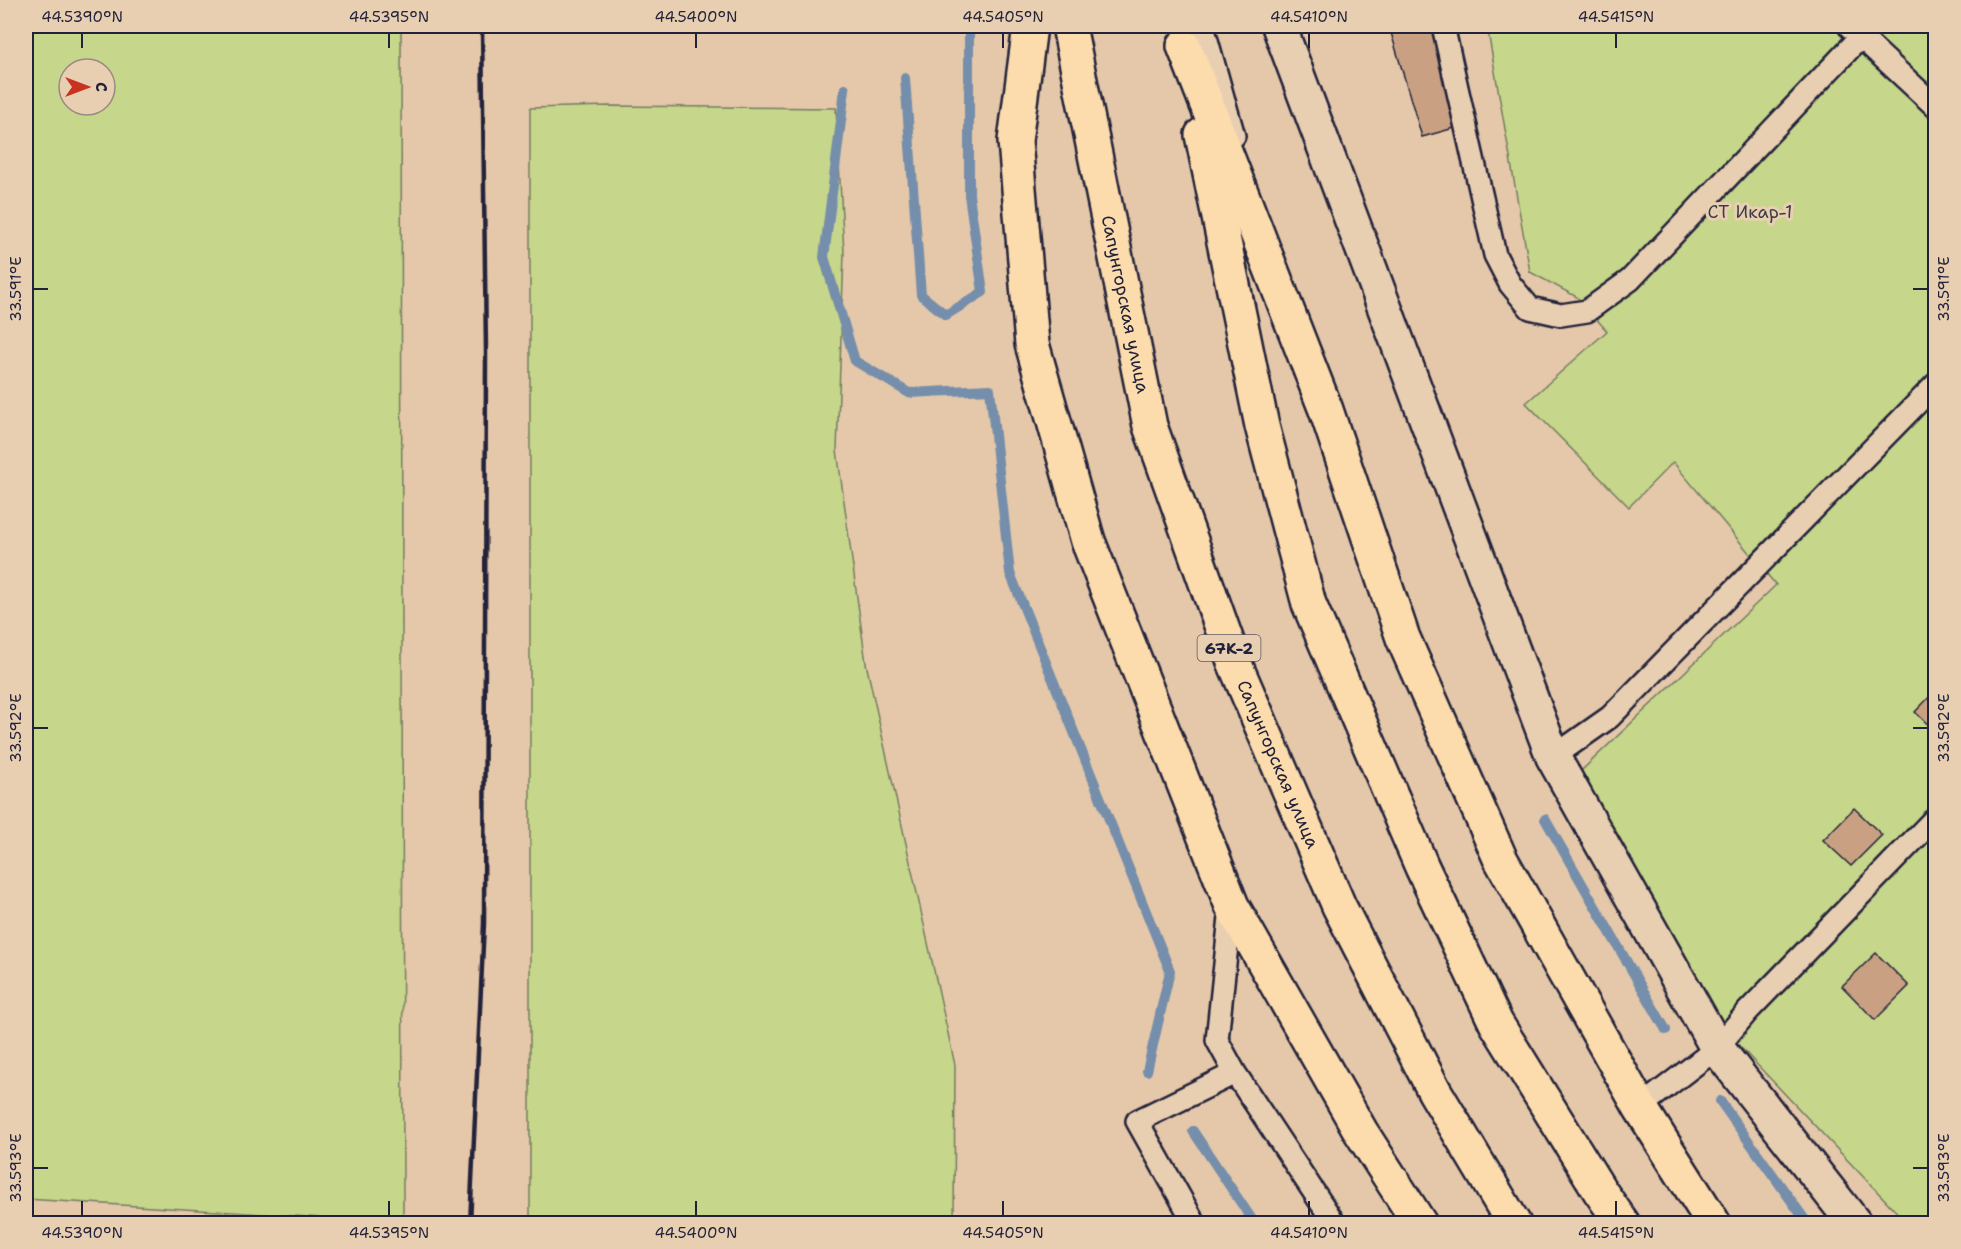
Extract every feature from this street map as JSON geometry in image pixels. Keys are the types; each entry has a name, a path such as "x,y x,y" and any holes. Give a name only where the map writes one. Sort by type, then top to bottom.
{"main road":[{"path":"1030,26 1015,141 1032,344 1088,541 1232,906 1361,1132 1420,1224"},
{"name":"Сапунгорская улица","path":"1069,26 1150,426 1235,664 1339,906 1435,1092 1514,1224"},
{"path":"1189,32 1326,410 1403,638 1500,858 1640,1107 1714,1224"},
{"path":"1189,32 1262,426 1309,604 1422,867 1496,1023 1600,1191 1623,1224"}],"street":[{"path":"1279,26 1377,294 1553,757 1716,1048 1855,1224"}],"lane":[{"path":"1443,26 1495,255 1510,284 1530,308 1561,315 1587,311 1630,280 1860,29 1935,107"},
{"path":"1553,757 1610,717 1935,384"},
{"path":"1640,1107 1716,1048 1748,1011 1935,817"},
{"path":"1232,906 1217,1040 1235,1073 1335,1224"},
{"path":"1195,1224 1137,1121 1235,1073"}],"green space":[{"path":"26,26 401,26 403,1223 26,1199"},
{"name":"СТ Икар-1","path":"1487,26 1935,26 1935,1223 1907,1223 1711,1016 1581,771 1776,585 1673,462 1629,507 1526,403 1607,331 1577,297 1530,272"},
{"path":"611,106 836,108 844,253 837,450 866,663 955,1065 954,1223 530,1223 530,108"}],"building":[{"path":"1389,26 1436,26 1465,125 1422,137"},
{"path":"1936,690 1936,732 1915,712"},
{"path":"1854,808 1882,835 1851,866 1823,840"},
{"path":"1876,953 1909,986 1875,1020 1842,986"}],"waterway":[{"path":"905,78 921,295 946,315 983,292 969,195 969,26"},
{"path":"845,89 824,257 855,361 909,393 990,389 1010,573 1170,971 1147,1071"},
{"path":"1545,819 1666,1030"},
{"path":"1720,1101 1808,1224"},
{"path":"1193,1131 1255,1224"}],"railway":[{"path":"470,1224 484,923 486,352 482,26"}]}
